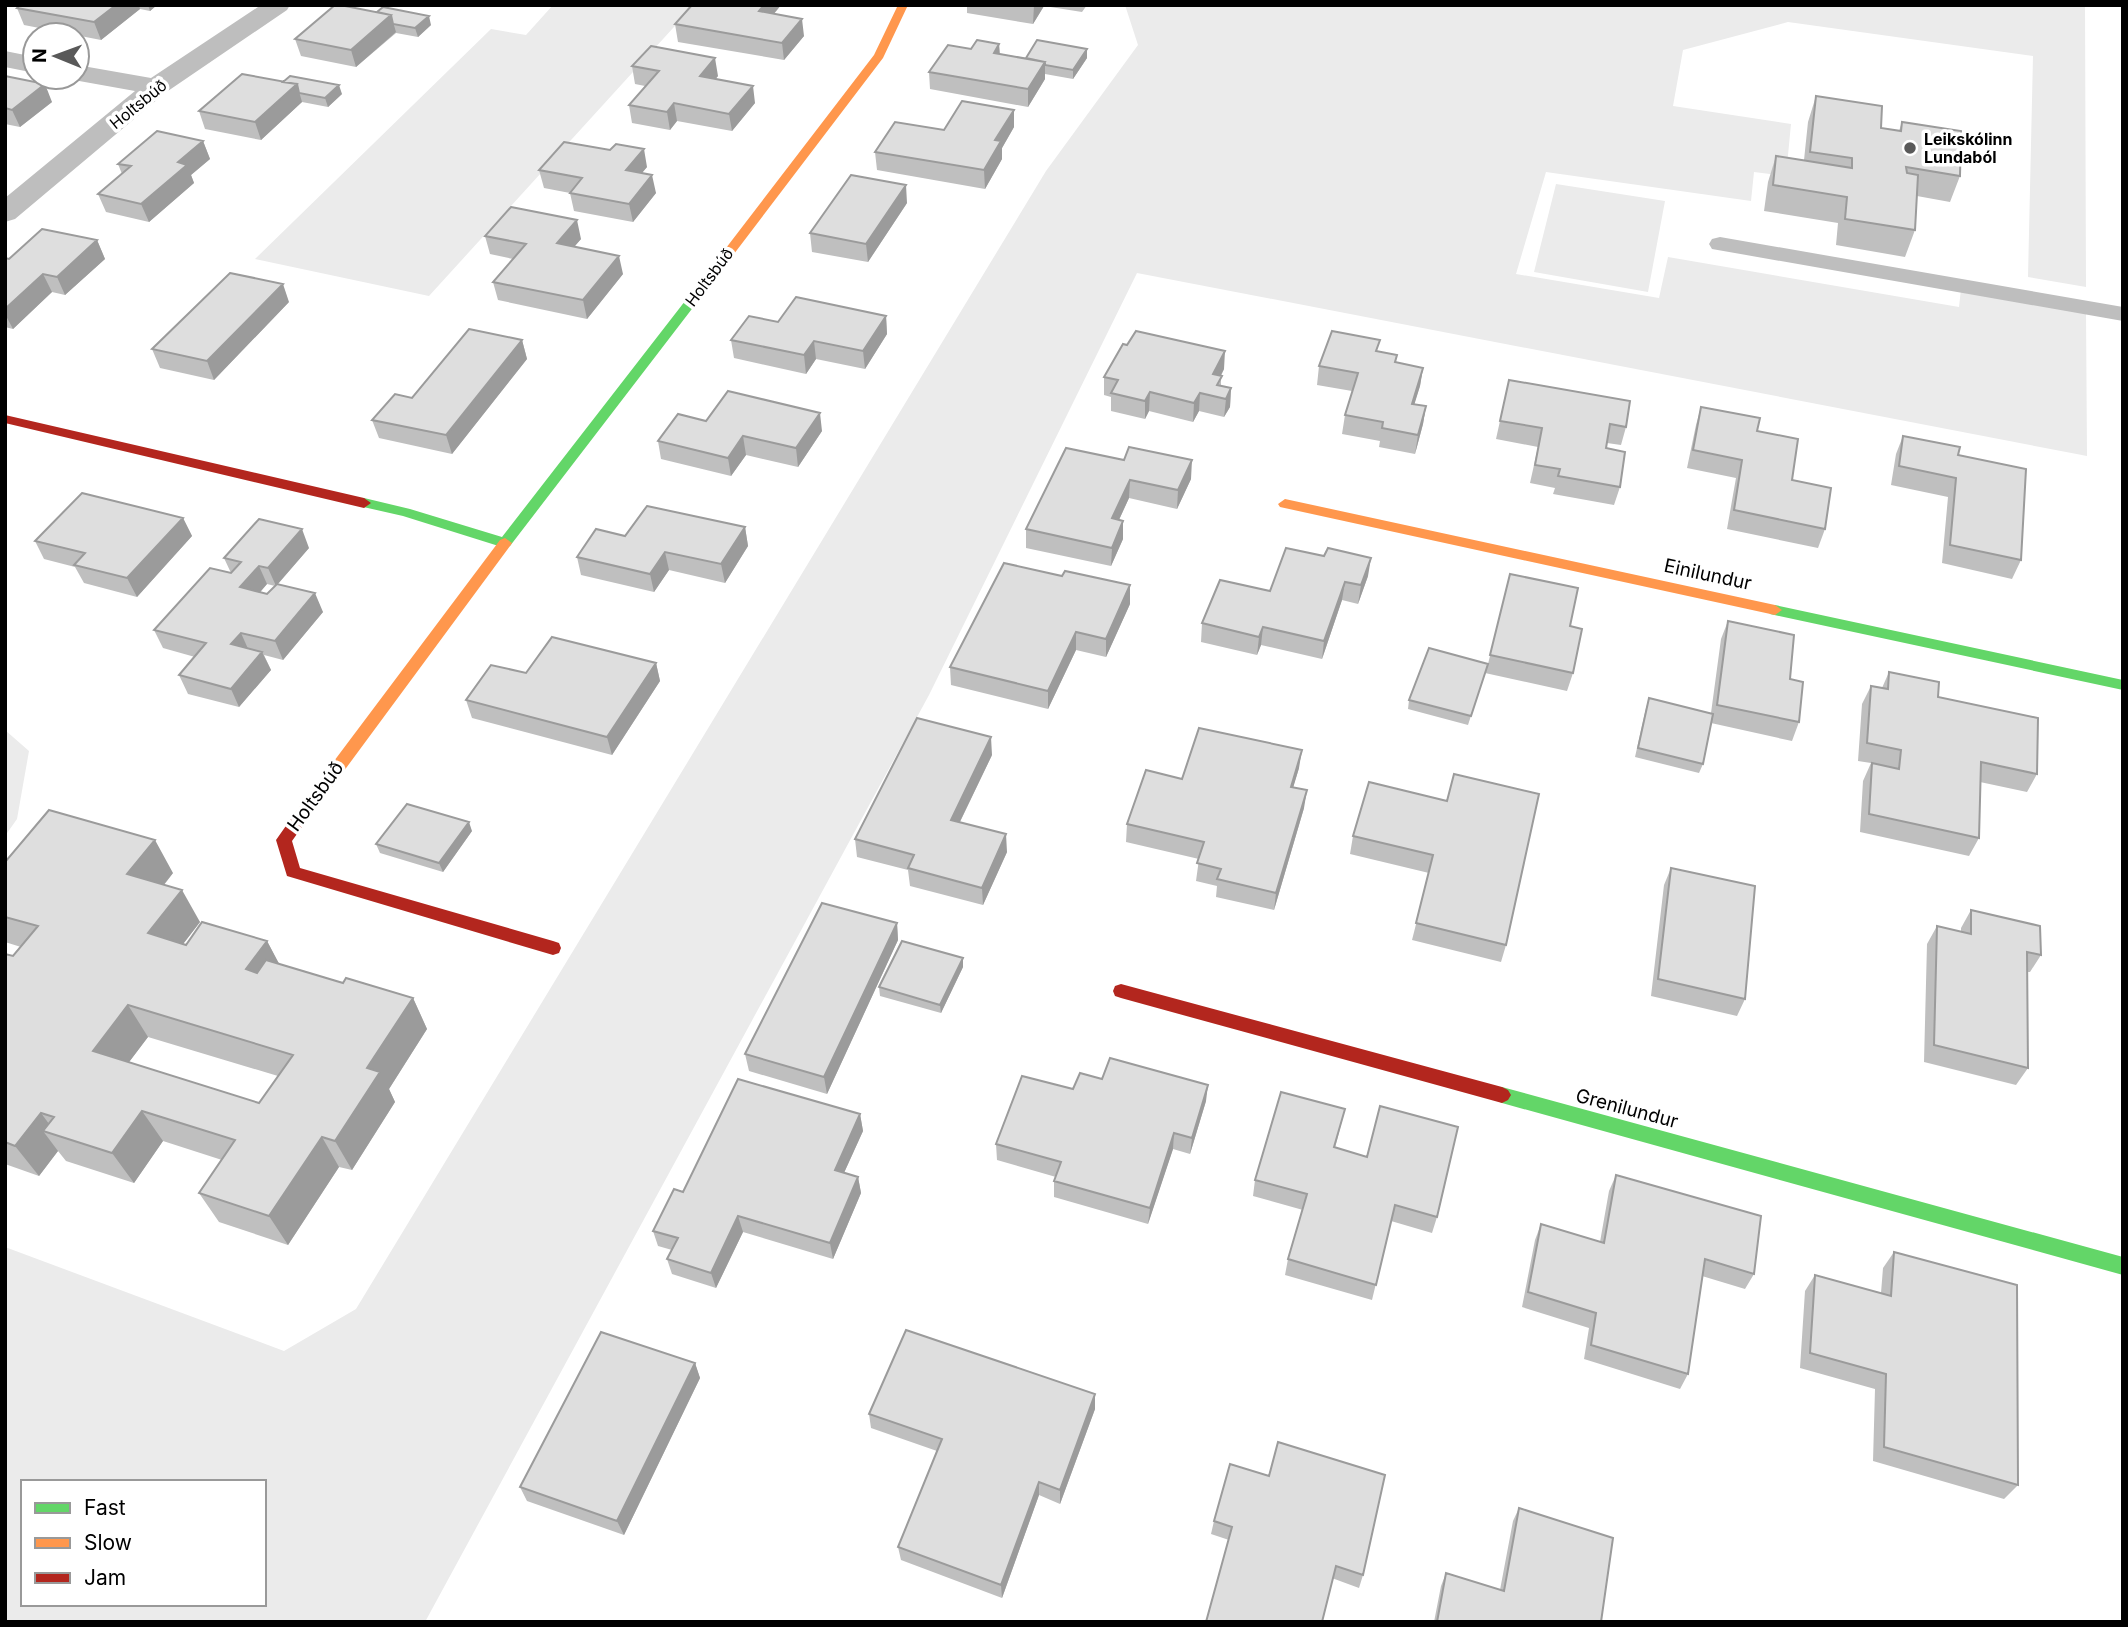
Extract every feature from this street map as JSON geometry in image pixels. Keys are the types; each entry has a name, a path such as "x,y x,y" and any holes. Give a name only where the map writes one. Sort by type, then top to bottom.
{"street":[{"name":"Holtsbúð","path":"5,213 156,88 278,5"},
{"name":"Holtsbúð","path":"553,948 293,872 284,840 505,543 879,56 903,5"},
{"path":"91,76 156,88"},
{"path":"5,419 405,512 505,543"},
{"name":"Einilundur","path":"1284,504 2123,685"},
{"name":"Grenilundur","path":"1121,991 2123,1266"}],"lane":[{"path":"1720,244 2123,314"}],"shaded area":[{"path":"553,5 694,5 429,296 255,259 491,29 526,35"},
{"path":"1125,5 2085,5 2086,287 2028,277 2033,56 1788,22 1683,50 1673,106 1791,124 1786,176 1754,172 1751,201 1546,172 1516,274 1659,298 1668,257 1959,307 1961,289 2086,312 2087,456 1137,273 929,695 425,1622 5,1622 5,1247 284,1351 356,1309 1046,171 1138,45"},
{"path":"1556,184 1665,201 1648,292 1534,272"},
{"path":"5,730 29,751 17,819 5,836"}],"building":[{"path":"20,5 116,5 94,22 17,8"},
{"path":"335,5 391,15 351,50 295,39"},
{"path":"692,5 764,5 759,11 802,19 782,43 675,24"},
{"path":"383,7 429,16 415,28 393,24 391,15 377,12"},
{"path":"977,40 999,44 994,53 1045,62 1028,89 929,72 948,45 971,49"},
{"path":"1037,40 1087,49 1073,70 1045,65 1045,62 1026,58"},
{"path":"651,46 715,58 700,76 753,86 729,114 674,103 667,112 629,105 659,71 632,66"},
{"path":"242,74 297,84 255,122 199,111"},
{"path":"5,76 21,79 21,91 36,91 12,110 5,108"},
{"path":"290,76 339,85 325,98 299,93 297,84 283,82"},
{"path":"1816,96 1882,106 1881,128 1901,131 1902,122 1961,131 1960,176 1906,167 1907,173 1918,175 1915,230 1845,219 1847,197 1773,185 1776,156 1852,168 1852,158 1810,152"},
{"path":"962,101 1014,110 995,140 1001,141 984,170 875,152 895,122 944,130"},
{"path":"157,131 203,141 178,162 187,165 141,204 98,194 131,166 118,164"},
{"path":"564,142 610,150 616,144 644,149 626,170 652,175 629,204 570,193 582,178 539,170"},
{"path":"851,175 906,185 866,244 810,233"},
{"path":"511,207 577,220 557,243 619,256 583,300 493,282 526,244 485,236"},
{"path":"42,229 97,240 57,277 43,274 5,309 5,258 9,259"},
{"path":"230,273 283,284 207,361 152,349"},
{"path":"796,297 886,316 863,351 814,341 804,355 731,340 749,316 778,322"},
{"path":"469,329 522,340 446,435 372,420 395,394 412,398"},
{"path":"1136,331 1225,351 1213,374 1222,376 1217,385 1231,388 1226,399 1200,393 1194,403 1150,392 1145,401 1111,393 1118,380 1104,377 1123,344 1127,345"},
{"path":"1332,331 1380,340 1376,351 1397,355 1395,362 1423,368 1412,404 1426,406 1418,435 1382,428 1383,422 1345,415 1358,373 1319,366"},
{"path":"1509,380 1630,401 1626,427 1610,424 1606,448 1625,452 1620,487 1558,476 1560,469 1535,465 1542,428 1500,421"},
{"path":"728,391 820,413 796,448 743,436 728,458 658,441 678,414 706,421"},
{"path":"1701,407 1760,418 1757,431 1798,439 1792,480 1831,488 1825,529 1734,510 1742,460 1693,450"},
{"path":"1903,436 1960,447 1958,455 2026,469 2021,560 1950,545 1956,478 1899,466"},
{"path":"1129,447 1192,460 1178,490 1130,480 1112,518 1123,521 1112,548 1026,529 1066,448 1124,460"},
{"path":"82,493 183,518 127,578 74,565 85,553 35,541"},
{"path":"647,506 745,527 721,564 665,552 650,574 577,557 596,529 625,536"},
{"path":"259,519 302,529 268,568 259,566 240,587 267,594 277,584 315,593 275,641 241,633 231,644 262,652 231,689 179,675 206,643 154,630 210,568 231,573 241,562 224,558"},
{"path":"1286,548 1324,556 1328,548 1371,558 1361,585 1345,582 1324,641 1263,627 1259,637 1202,623 1220,580 1270,591"},
{"path":"1004,563 1062,576 1065,571 1130,585 1106,639 1076,632 1048,691 950,667"},
{"path":"1510,574 1578,588 1570,626 1582,629 1573,673 1490,655"},
{"path":"1728,621 1794,635 1790,679 1803,682 1799,722 1717,705"},
{"path":"552,637 656,663 607,737 466,700 491,665 526,673"},
{"path":"1429,648 1488,664 1471,716 1409,700"},
{"path":"1889,672 1939,682 1938,697 2038,718 2037,774 1981,762 1979,838 1869,814 1872,763 1899,769 1901,750 1867,743 1871,686 1888,689"},
{"path":"1649,698 1713,714 1703,764 1638,748"},
{"path":"917,718 991,737 951,820 1006,834 982,888 908,868 914,855 855,839"},
{"path":"1199,728 1302,750 1291,787 1307,790 1276,893 1217,879 1221,869 1197,863 1204,842 1127,824 1146,770 1182,779"},
{"path":"1454,774 1539,794 1506,945 1416,923 1433,855 1353,836 1369,782 1447,801"},
{"path":"407,804 469,822 439,863 376,844"},
{"path":"49,810 155,840 127,874 182,890 148,933 186,945 202,922 267,941 246,969 257,973 266,960 343,983 346,978 413,998 367,1068 380,1072 335,1141 322,1137 269,1216 199,1193 235,1140 142,1111 112,1153 43,1131 54,1117 41,1113 15,1146 5,1142 5,954 13,956 38,926 5,917 5,862","holes":["128,1005 293,1055 259,1103 93,1051"]},
{"path":"1671,868 1755,886 1745,999 1658,979"},
{"path":"822,903 897,923 824,1077 745,1054"},
{"path":"1971,910 2040,926 2041,955 2027,952 2028,1068 1934,1045 1937,926 1971,934"},
{"path":"902,941 963,958 940,1005 879,987"},
{"path":"1110,1058 1208,1085 1192,1138 1174,1133 1150,1208 1054,1181 1061,1162 996,1144 1022,1076 1073,1089 1080,1073 1102,1079"},
{"path":"738,1079 860,1114 835,1170 858,1177 830,1243 738,1216 711,1273 667,1259 678,1238 653,1231 674,1189 683,1192"},
{"path":"1281,1092 1345,1109 1334,1147 1367,1157 1380,1106 1458,1127 1437,1217 1395,1205 1376,1285 1288,1259 1307,1194 1255,1180"},
{"path":"1616,1175 1761,1216 1754,1274 1705,1259 1688,1374 1591,1345 1596,1313 1528,1292 1541,1224 1604,1243"},
{"path":"1894,1252 2017,1285 2018,1485 1884,1447 1886,1374 1810,1353 1815,1275 1891,1296"},
{"path":"906,1330 1095,1394 1060,1490 1039,1482 1001,1585 898,1547 942,1439 869,1414"},
{"path":"601,1332 695,1363 617,1521 520,1487"},
{"path":"1278,1442 1385,1475 1363,1575 1336,1566 1322,1622 1206,1622 1232,1527 1214,1521 1230,1464 1269,1476"},
{"path":"1519,1508 1613,1538 1601,1622 1437,1622 1446,1573 1504,1591"}],"traffic: fast":[{"path":"364,503 405,512 505,543 717,268"},
{"path":"1775,610 2123,685"},
{"path":"1502,1095 2123,1266"}],"traffic: slow":[{"path":"717,268 879,56 903,5"},
{"path":"1285,504 1775,610"},
{"path":"301,817 505,543"}],"traffic: jam":[{"path":"5,419 364,503"},
{"path":"301,817 284,840 293,872 553,948"},
{"path":"1121,991 1502,1095"}],"place":[{"name":"Leikskólinn Lundaból","path":"1910,148"}]}
